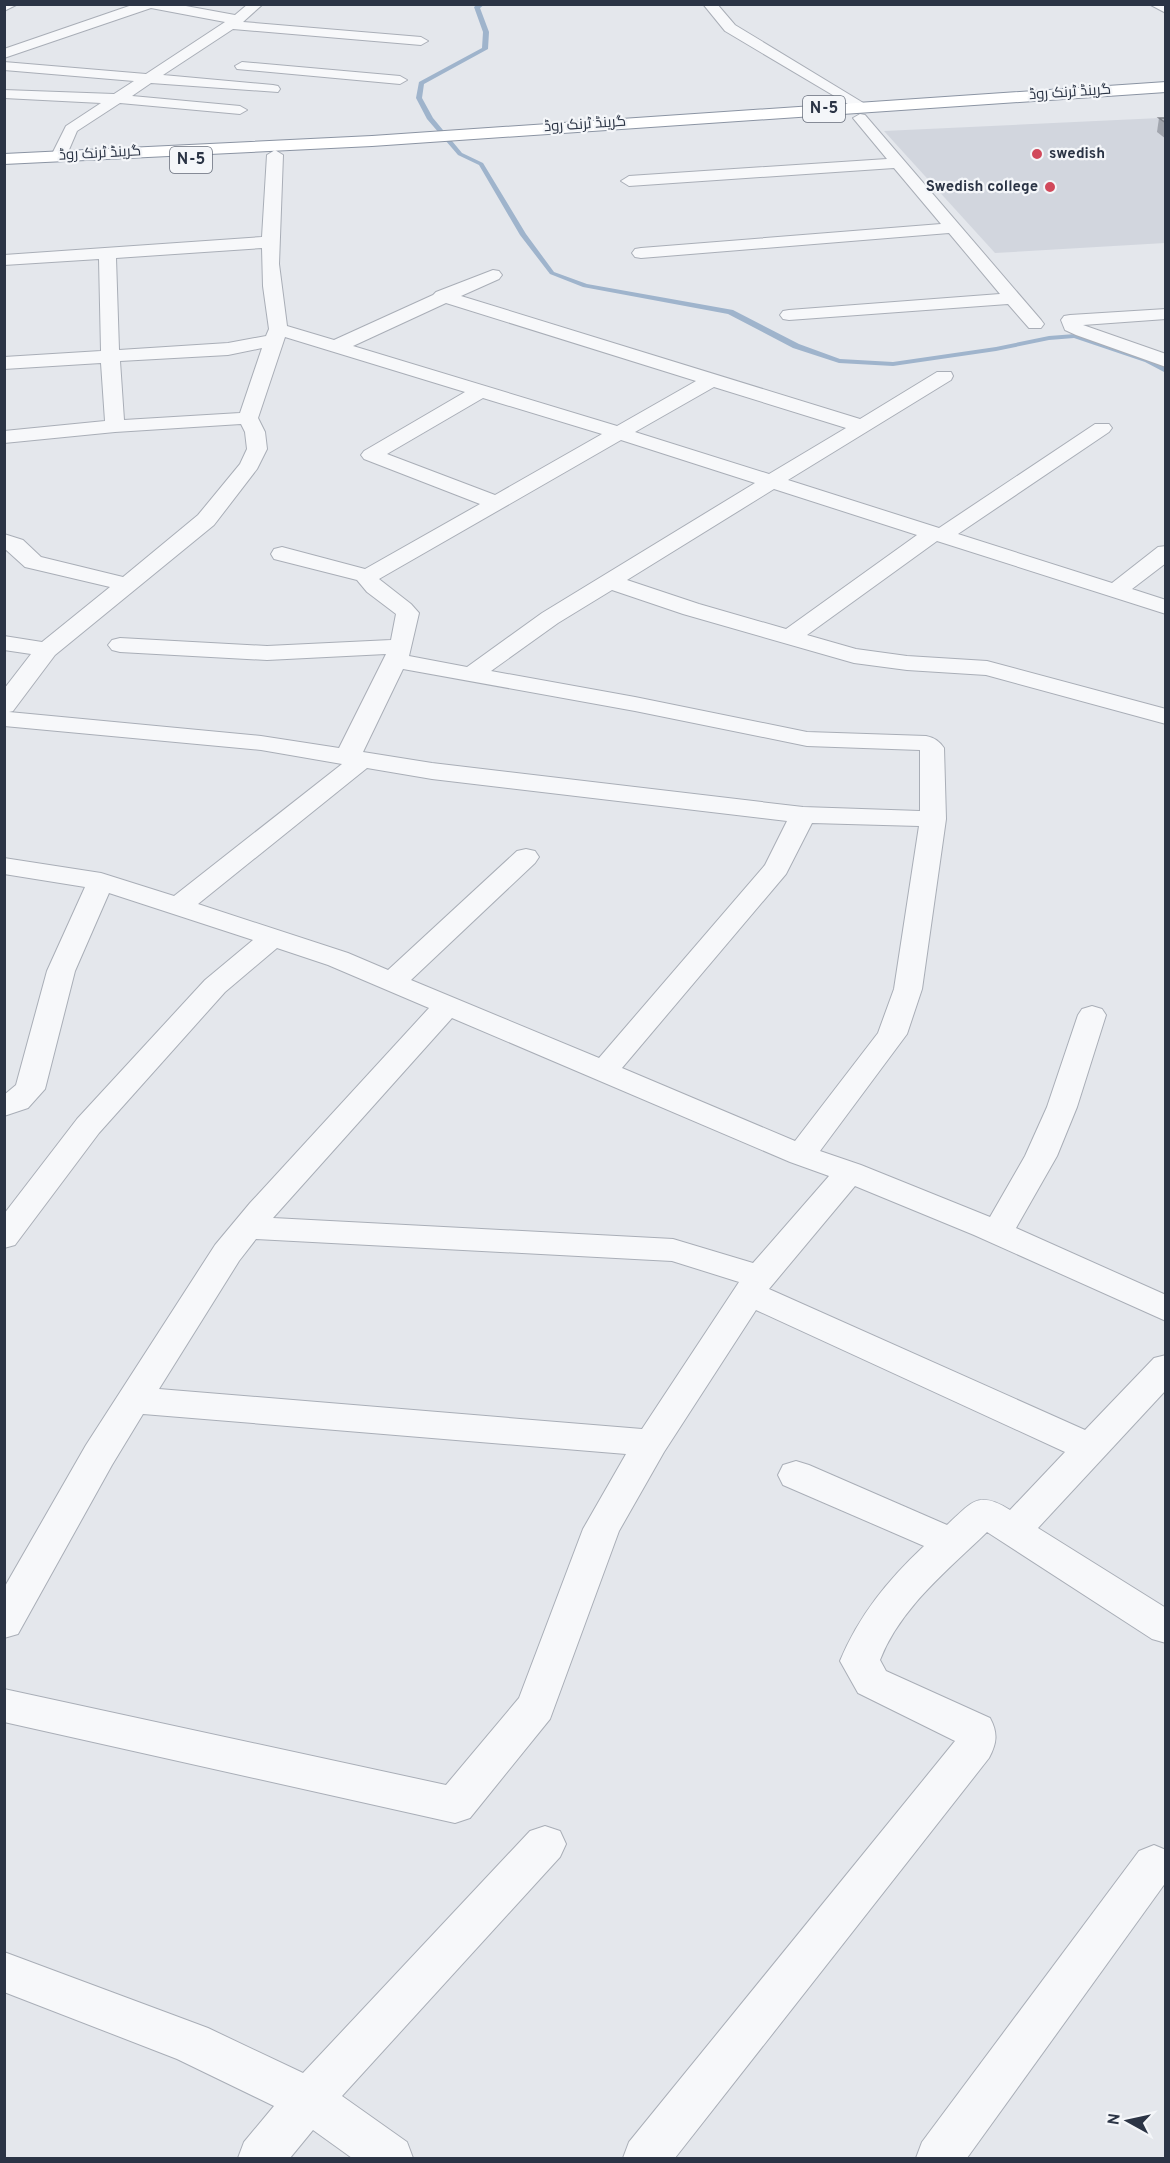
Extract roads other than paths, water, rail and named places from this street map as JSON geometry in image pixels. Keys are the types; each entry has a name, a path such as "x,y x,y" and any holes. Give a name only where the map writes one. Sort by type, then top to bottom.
{"highway":[{"name":"گرینڈ ٹرنک روڈ","path":"4,159 375,145 861,112 1166,87"},
{"path":"1137,89 1158,100"},
{"name":"گرینڈ ٹرنک روڈ","path":"861,112 1158,100"},
{"name":"گرینڈ ٹرنک روڈ","path":"4,171 275,155 375,145"}],"street":[{"path":"4,7 12,4"},
{"path":"4,54 150,4 233,22 421,41"},
{"path":"59,156 71,129 119,99 257,4"},
{"path":"710,4 730,28 861,112 898,163 1035,324"},
{"path":"1155,4 1166,9"},
{"path":"174,60 198,62"},
{"path":"222,64 400,80"},
{"path":"4,66 273,89"},
{"path":"4,94 119,99 240,110"},
{"path":"4,706 47,650 206,520 250,465 257,449 255,432 248,418 276,334 270,242 275,155"},
{"path":"629,181 898,163"},
{"path":"641,253 953,228"},
{"path":"4,260 270,242"},
{"path":"107,253 115,426"},
{"path":"335,347 492,275"},
{"path":"442,296 861,426"},
{"path":"789,315 1012,298"},
{"path":"1166,314 1070,320 1071,326 1082,331 1166,361"},
{"path":"4,363 228,349 276,334 335,347 618,433 1166,607"},
{"path":"472,674 550,618 608,581 945,376"},
{"path":"282,554 369,576 712,380"},
{"path":"479,392 371,455 497,503"},
{"path":"4,437 115,426 248,418"},
{"path":"790,638 938,534 1102,428"},
{"path":"4,540 15,545 33,562 128,585"},
{"path":"1117,590 1166,552"},
{"path":"178,906 356,757 398,653 408,612 398,602 371,586 369,576"},
{"path":"608,581 691,609 854,656 907,663 959,665 987,669 1166,717"},
{"path":"4,643 47,650"},
{"path":"120,645 267,653 398,653 472,674 807,739 926,742 932,748 933,819 908,989 892,1034 801,1155"},
{"path":"4,719 261,743 432,771 804,815 933,819"},
{"path":"604,1071 777,868 804,815"},
{"path":"392,982 526,857"},
{"path":"4,866 101,881 338,959 801,1155 850,1172 998,1233 1166,1309"},
{"path":"4,1106 17,1101 30,1089 61,971 101,881"},
{"path":"4,1237 88,1126 215,986 273,938"},
{"path":"4,1623 99,1455 227,1253 448,1005"},
{"path":"998,1233 1041,1156 1062,1107 1092,1016"},
{"path":"4,1705 455,1805 536,1707 601,1529 651,1443 755,1286 850,1172"},
{"path":"247,1228 672,1250 755,1286 1091,1448"},
{"path":"1014,1530 1166,1367"},
{"path":"134,1400 651,1443"},
{"path":"796,1475 953,1543"},
{"path":"646,2158 975,1746 976,1730 872,1682 860,1661 865,1642 892,1604 984,1512 1166,1628"},
{"path":"261,2158 309,2099 545,1844"},
{"path":"939,2158 1154,1864"},
{"path":"4,1972 192,2043 309,2099 390,2158"}],"waterway":[{"path":"483,4 477,7 486,32 485,49 421,83 419,98 430,119 460,154 481,164 523,235 552,273 585,286 730,312 796,346 839,361 893,364 996,349 1049,338 1075,336 1148,360 1166,371"}],"place":[{"name":"swedish","path":"1037,154"},
{"name":"Swedish college","path":"1050,187"}]}
